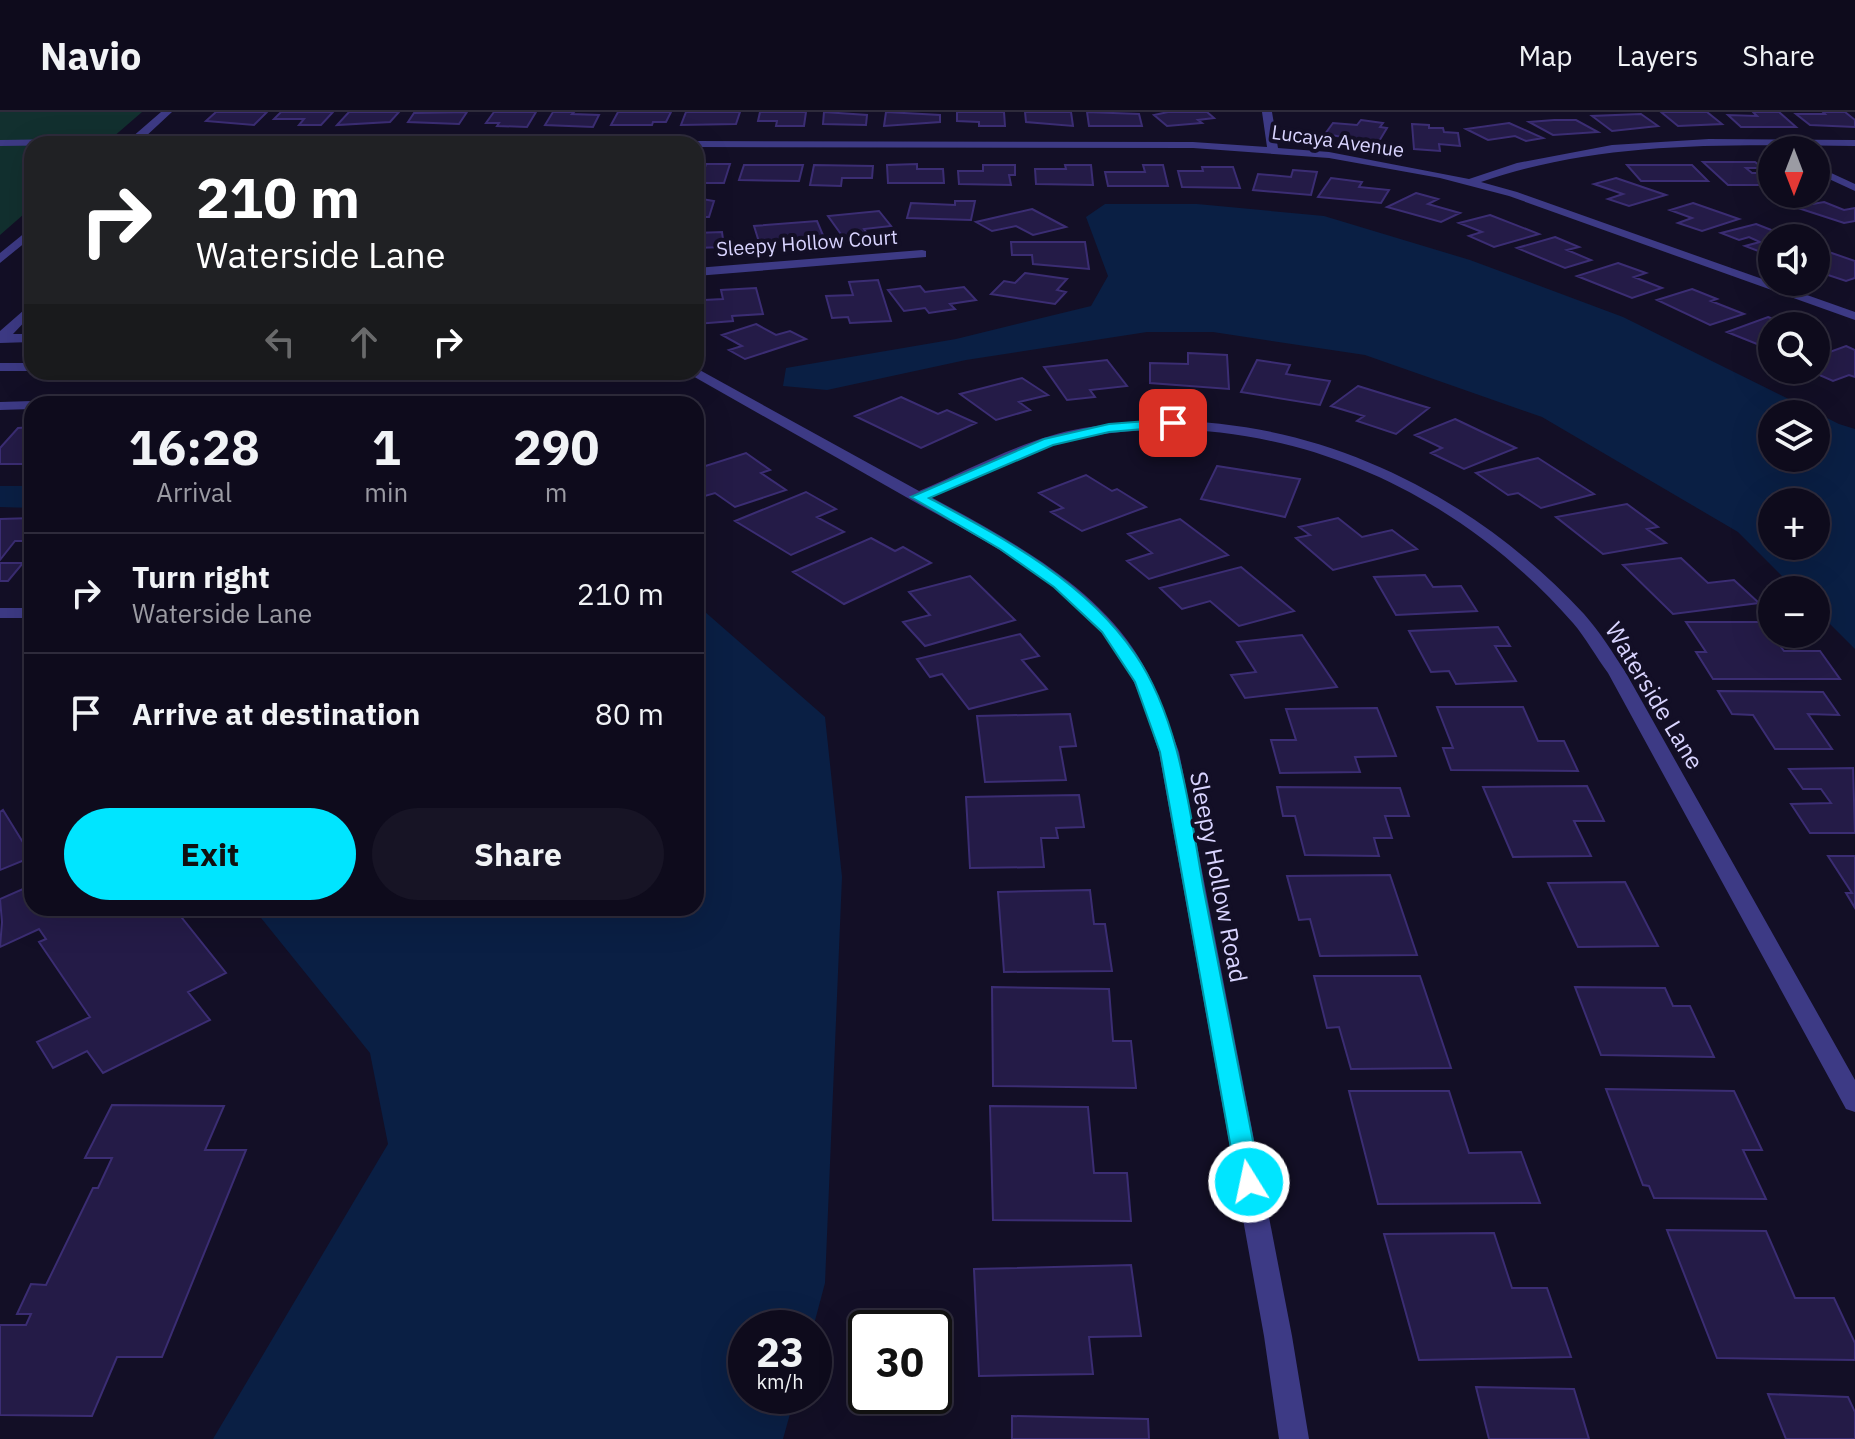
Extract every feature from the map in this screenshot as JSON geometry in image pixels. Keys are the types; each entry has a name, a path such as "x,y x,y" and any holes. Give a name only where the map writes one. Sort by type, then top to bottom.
{"street":[{"path":"141,136 167,112"},
{"path":"1267,112 1273,149"},
{"path":"0,143 24,143"},
{"path":"1471,182 1536,159 1594,149 1659,143 1758,145"},
{"path":"1830,144 1855,143"},
{"name":"Lucaya Avenue","path":"704,144 1162,145 1273,149 1376,163 1471,182 1548,205 1855,316"},
{"path":"1830,176 1855,188"},
{"path":"0,259 24,238"},
{"name":"Sleepy Hollow Court","path":"704,271 922,254"},
{"path":"0,338 24,315"},
{"path":"0,338 24,338"},
{"path":"0,367 24,367"},
{"name":"Sleepy Hollow Road","path":"704,377 1032,562 1085,607 1129,656 1157,715 1169,752 1275,1321 1294,1439"},
{"path":"0,406 24,405"},
{"name":"Waterside Lane","path":"918,497 1049,442 1109,428 1173,423 1253,430 1330,449 1391,476 1450,511 1542,581 1580,621 1617,673 1855,1102"},
{"path":"0,613 24,613"}],"green space":[{"path":"0,112 142,112 114,136 24,136 24,214 0,235"}],"water":[{"path":"1105,204 1197,204 1324,216 1470,260 1623,317 1791,400 1758,400 1758,472 1830,472 1830,420 1855,429 1855,649 1830,624 1830,576 1782,576 1766,560 1830,560 1830,488 1758,488 1758,552 1738,532 1542,417 1365,355 1213,332 1147,332 966,360 827,390 783,386 786,368 956,339 1091,306 1108,276 1086,217"},
{"path":"0,486 24,486 24,508 0,507"},
{"path":"704,611 825,717 842,877 825,1283 818,1310 728,1310 728,1414 790,1414 783,1439 213,1439 388,1144 370,1053 259,916 704,916"}],"building":[{"path":"216,112 267,112 254,125 206,121"},
{"path":"281,112 333,112 321,125 299,125 304,119 274,119"},
{"path":"349,112 399,112 390,122 337,125"},
{"path":"467,112 459,124 408,122 414,113"},
{"path":"494,112 536,112 527,127 486,123"},
{"path":"553,112 599,115 593,127 545,125"},
{"path":"618,112 671,112 666,122 611,125"},
{"path":"686,112 740,112 736,124 681,125"},
{"path":"760,112 806,112 804,126 776,126 777,121 758,121"},
{"path":"824,112 867,115 866,125 823,124"},
{"path":"886,112 940,115 940,122 884,126"},
{"path":"957,112 1004,112 1005,126 979,126 979,122 957,121"},
{"path":"1025,112 1071,112 1073,126 1026,122"},
{"path":"1087,112 1139,114 1142,126 1089,126"},
{"path":"1207,112 1214,118 1198,120 1202,123 1167,126 1154,115"},
{"path":"1661,112 1707,112 1722,124 1678,126"},
{"path":"1753,112 1779,112 1796,127 1741,127 1728,115 1757,116"},
{"path":"1823,112 1845,112 1855,120 1855,127 1810,125 1796,114 1825,114"},
{"path":"1641,114 1658,126 1612,131 1592,116"},
{"path":"1361,120 1383,123 1380,127 1387,128 1378,143 1325,134 1333,123 1357,125"},
{"path":"1576,120 1598,132 1553,135 1529,122"},
{"path":"1509,123 1543,138 1526,141 1515,136 1488,140 1466,129"},
{"path":"1412,124 1458,133 1460,146 1439,144 1440,151 1414,149"},
{"path":"1703,162 1758,164 1758,168 1746,168 1758,173 1758,185 1728,185"},
{"path":"706,164 730,164 724,183 704,183"},
{"path":"917,164 917,169 943,169 944,183 888,183 887,165"},
{"path":"744,165 803,165 799,181 739,180"},
{"path":"814,165 873,166 872,178 842,178 841,186 810,185"},
{"path":"983,165 1015,165 1015,175 1009,175 1011,185 959,184 958,171 983,171"},
{"path":"1065,165 1091,165 1093,185 1036,184 1035,169 1066,169"},
{"path":"1143,165 1163,165 1168,186 1108,186 1105,172 1145,172"},
{"path":"1627,165 1692,165 1708,181 1641,181"},
{"path":"1202,167 1233,167 1240,188 1182,187 1178,171 1203,171"},
{"path":"1293,170 1317,172 1311,195 1253,190 1258,174 1291,177"},
{"path":"1331,178 1362,182 1359,187 1389,190 1381,203 1318,197"},
{"path":"1616,178 1666,195 1629,206 1608,199 1623,194 1594,184"},
{"path":"1416,193 1438,199 1428,204 1460,213 1441,222 1387,207"},
{"path":"704,199 714,201 709,217 704,217"},
{"path":"955,201 975,201 971,220 907,218 911,203 955,205"},
{"path":"1693,203 1739,219 1702,231 1678,223 1692,218 1670,210"},
{"path":"1830,204 1844,210 1855,208 1855,221 1844,223 1798,208 1830,208"},
{"path":"1032,209 1066,227 1033,235 1016,226 992,231 976,222"},
{"path":"879,211 891,226 864,229 868,235 843,237 828,216"},
{"path":"1490,215 1539,234 1494,247 1469,236 1482,232 1459,223"},
{"path":"817,221 825,240 759,242 754,226"},
{"path":"1758,225 1758,241 1749,237 1739,240 1721,233"},
{"path":"722,232 724,247 704,248 704,233"},
{"path":"1555,237 1579,247 1567,250 1591,260 1565,268 1517,248"},
{"path":"1011,242 1085,242 1089,269 1033,264 1032,255 1012,255"},
{"path":"1758,243 1758,251 1745,246"},
{"path":"1830,252 1855,261 1855,278 1846,281 1830,276"},
{"path":"1618,263 1646,273 1634,277 1662,288 1632,298 1577,276"},
{"path":"1025,273 1067,279 1057,290 1066,292 1055,304 991,294 1004,281 1015,283"},
{"path":"878,280 891,321 850,323 848,317 832,318 826,296 853,295 849,282"},
{"path":"920,286 925,292 964,287 976,300 950,304 955,309 929,313 925,308 904,311 888,290"},
{"path":"756,288 763,314 732,316 733,321 704,323 704,300 723,299 721,290"},
{"path":"1692,289 1717,299 1711,301 1744,314 1710,325 1657,300"},
{"path":"1758,321 1758,344 1727,332"},
{"path":"756,324 776,335 790,331 806,339 745,359 729,350 742,346 722,335"},
{"path":"1846,346 1855,350 1855,377 1849,375 1830,380 1830,352"},
{"path":"1188,353 1227,355 1229,389 1150,383 1150,363 1188,364"},
{"path":"1107,360 1127,386 1090,390 1095,397 1067,400 1044,367"},
{"path":"1257,360 1290,365 1286,374 1330,381 1320,405 1241,392"},
{"path":"1022,378 1048,395 1019,402 1030,410 996,420 960,394"},
{"path":"1358,386 1429,408 1396,434 1357,421 1364,416 1331,406"},
{"path":"901,397 938,414 947,410 976,423 921,448 855,416"},
{"path":"1455,419 1516,448 1464,469 1431,453 1442,448 1415,435"},
{"path":"18,428 24,428 24,464 0,464 0,448"},
{"path":"746,453 770,470 761,473 786,490 735,507 715,493 704,495 704,466"},
{"path":"1538,458 1594,494 1541,508 1518,493 1508,495 1476,473"},
{"path":"1217,466 1300,479 1285,517 1201,499"},
{"path":"1086,475 1146,507 1082,531 1051,512 1063,508 1039,493"},
{"path":"806,492 836,509 817,517 844,532 791,555 735,521"},
{"path":"1627,504 1658,527 1647,529 1666,543 1603,554 1556,517"},
{"path":"24,518 24,541 15,541 0,560 0,519"},
{"path":"1338,518 1362,537 1392,530 1417,549 1333,570 1296,538 1310,535 1299,527"},
{"path":"1180,519 1228,555 1149,579 1127,561 1152,553 1128,534"},
{"path":"871,538 895,551 903,547 931,563 844,604 793,572"},
{"path":"1681,558 1708,583 1734,580 1758,603 1673,614 1623,565"},
{"path":"0,563 23,563 8,581 0,581"},
{"path":"1241,567 1294,611 1239,626 1210,601 1182,609 1160,588"},
{"path":"1425,575 1433,587 1461,586 1477,611 1396,615 1374,577"},
{"path":"970,576 1015,620 925,646 903,622 930,615 909,592"},
{"path":"1686,622 1758,622 1758,648 1820,651 1840,679 1713,679 1696,652 1706,652"},
{"path":"1498,627 1510,646 1495,646 1516,681 1456,684 1449,671 1431,672 1409,631"},
{"path":"1020,634 1039,656 1022,660 1047,689 969,709 942,674 930,677 917,659"},
{"path":"1302,635 1337,687 1245,698 1231,675 1256,672 1237,642"},
{"path":"1718,691 1823,692 1839,715 1808,714 1832,749 1775,749 1753,715 1732,714"},
{"path":"1437,707 1523,707 1538,741 1564,741 1578,771 1451,770 1443,748 1453,748"},
{"path":"1377,708 1396,756 1355,757 1360,772 1280,773 1271,740 1296,740 1286,709"},
{"path":"1070,714 1076,746 1060,747 1066,780 985,782 977,716"},
{"path":"1853,768 1855,833 1810,833 1791,804 1831,803 1821,789 1803,789 1789,769"},
{"path":"1587,786 1604,821 1574,821 1591,856 1513,857 1483,787"},
{"path":"1277,787 1400,788 1409,816 1385,816 1392,838 1374,838 1379,856 1305,855 1295,816 1283,816"},
{"path":"1079,795 1084,827 1056,828 1058,838 1041,838 1044,867 970,868 966,797"},
{"path":"3,810 24,844 24,860 0,870 0,812"},
{"path":"1828,856 1855,856 1855,908 1846,893 1852,893"},
{"path":"1390,875 1417,955 1320,956 1310,919 1299,920 1287,876"},
{"path":"1625,882 1658,946 1578,947 1548,883"},
{"path":"24,888 24,916 180,916 226,973 188,992 210,1020 103,1073 87,1051 53,1068 37,1042 90,1017 39,942 46,939 39,929 0,947 0,899"},
{"path":"1090,890 1094,924 1105,924 1112,971 1004,972 998,892"},
{"path":"1314,976 1420,976 1451,1068 1351,1069 1339,1027 1327,1028"},
{"path":"992,987 1109,989 1113,1041 1131,1041 1136,1088 993,1086"},
{"path":"1575,987 1665,988 1673,1006 1690,1006 1714,1057 1601,1055"},
{"path":"1606,1089 1734,1091 1762,1150 1743,1150 1766,1199 1654,1198 1649,1186 1643,1185"},
{"path":"1349,1091 1449,1091 1469,1153 1521,1152 1540,1203 1378,1204"},
{"path":"112,1105 224,1106 205,1150 246,1150 162,1357 117,1357 92,1416 0,1415 0,1325 26,1325 31,1314 17,1314 31,1284 46,1285 93,1188 98,1188 112,1158 85,1158"},
{"path":"990,1106 1088,1107 1094,1173 1127,1173 1131,1221 993,1220"},
{"path":"1667,1230 1766,1231 1795,1298 1834,1298 1855,1343 1855,1360 1717,1358"},
{"path":"1494,1233 1512,1288 1547,1288 1571,1357 1419,1360 1384,1234"},
{"path":"1131,1265 1141,1336 1089,1337 1093,1374 979,1376 974,1269"},
{"path":"1476,1387 1574,1389 1589,1439 1489,1439"},
{"path":"1768,1394 1848,1397 1855,1412 1855,1439 1786,1439"},
{"path":"1012,1416 1148,1419 1149,1439 1012,1439"}],"route":[{"path":"1173,423 1109,428 1049,442 918,497 1005,545 1060,584 1108,629 1129,656 1143,682 1169,752 1249,1182"}]}
